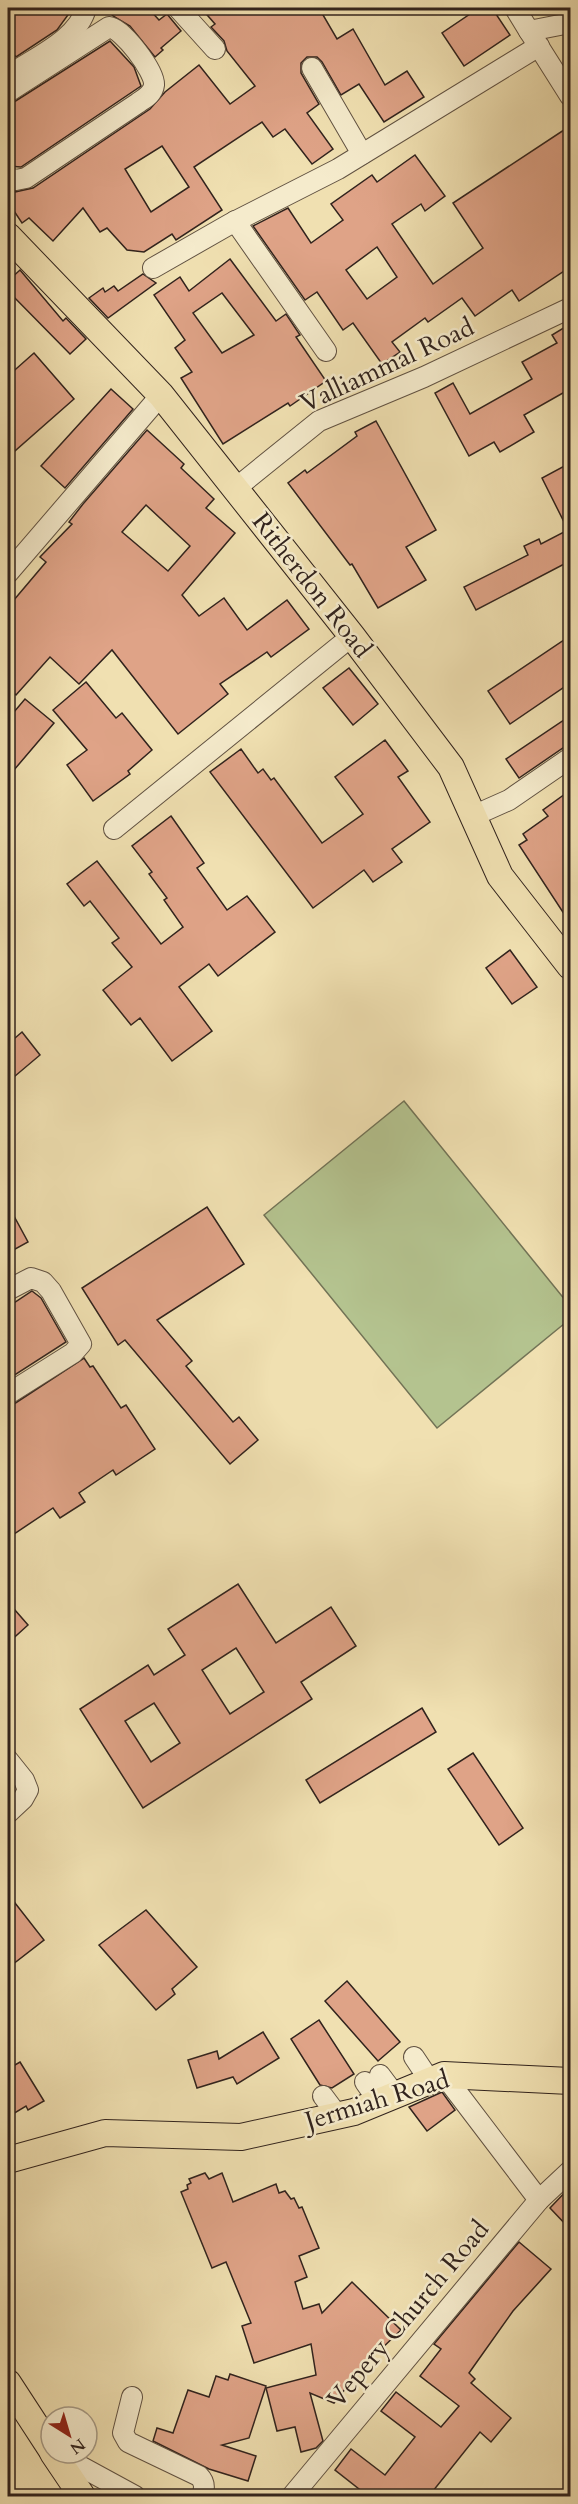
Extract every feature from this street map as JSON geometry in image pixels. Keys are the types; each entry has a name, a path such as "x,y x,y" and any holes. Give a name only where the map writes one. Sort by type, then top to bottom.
{"main road":[{"name":"Ritherdon Road","path":"8,236 161,395 352,636 451,767 500,876 570,966"},
{"name":"Jermiah Road","path":"8,2160 105,2133 241,2137 380,2089 437,2078 570,2081"},
{"path":"8,2383 39,2431"},
{"path":"62,2465 82,2496"}],"street":[{"path":"10,69 71,33 84,18 86,8"},
{"path":"178,8 215,49"},
{"path":"514,8 570,96"},
{"path":"153,268 235,221 362,154 534,39 570,24"},
{"path":"8,92 109,27 116,27 123,33 153,75 154,87 150,94 138,103 26,178 16,180 8,178"},
{"path":"312,68 362,154"},
{"path":"235,221 326,351"},
{"name":"Valliammal Road","path":"236,488 319,421 424,377 570,308"},
{"path":"8,573 161,395"},
{"path":"114,829 352,636"},
{"path":"473,816 509,800 570,758"},
{"path":"8,1290 31,1278 43,1282 81,1344 73,1353 8,1393"},
{"path":"8,1760 24,1780 28,1790 23,1799 8,1813"},
{"path":"414,2057 437,2078 539,2200"},
{"name":"Vepery Church Road","path":"292,2496 539,2200 570,2171"},
{"path":"132,2397 123,2433 128,2442 199,2476 203,2480 205,2489 202,2496"},
{"path":"77,2465 135,2496"}],"green space":[{"path":"404,1101 570,1306 570,1319 437,1428 264,1215"}],"building":[{"path":"8,8 73,8 57,30 16,57 8,47"},
{"path":"106,8 148,8 159,20 167,14 181,31 161,48 163,50 155,57 130,26 113,16"},
{"path":"201,8 319,8 337,39 353,29 385,85 407,71 424,97 384,122 359,84 341,95 322,62 317,57 307,57 301,63 301,73 319,104 307,113 333,149 312,164 285,129 273,137 262,122 194,167 222,210 176,240 172,234 144,252 127,250 107,228 100,232 83,208 53,241 29,218 22,223 8,202 8,197 15,192 33,188 150,109 165,92 199,65 230,104 255,86 227,51 224,41 211,27 215,24","holes":["162,146 189,187 151,212 125,169"]},
{"path":"479,8 492,8 510,35 464,66 442,33"},
{"path":"110,41 134,67 141,86 21,167 8,166 8,104"},
{"path":"570,126 570,267 519,301 512,290 475,316 462,298 428,322 425,318 392,342 400,352 382,364 353,323 343,330 317,292 305,300 253,226 288,208 311,243 343,220 331,204 372,175 377,182 415,155 445,196 425,211 421,204 392,224 433,284 483,248 453,203","holes":["377,247 397,277 367,299 346,270"]},
{"path":"230,259 276,321 286,314 300,335 296,337 326,381 290,406 288,403 223,444 181,378 192,372 175,348 185,340 154,295 180,277 189,291","holes":["222,293 254,335 222,353 193,313"]},
{"path":"20,270 63,321 66,318 86,339 70,354 8,291 8,281"},
{"path":"143,274 156,283 108,318 89,298 103,288 105,292 114,286 118,291"},
{"path":"570,324 570,389 524,415 534,432 500,452 494,442 469,456 435,393 453,383 470,414 532,379 522,362 557,343 552,335"},
{"path":"34,353 74,399 8,457 8,376"},
{"path":"111,389 133,409 65,488 41,466"},
{"path":"376,421 436,530 406,547 426,580 378,608 352,564 350,565 288,483 305,470 307,473 357,436 355,432"},
{"path":"147,430 184,464 181,468 214,499 206,508 235,533 182,595 199,616 224,598 247,630 287,600 309,629 271,657 267,652 220,684 228,694 178,734 112,650 79,684 50,657 16,695 8,688 8,607 46,562 40,557 72,524 69,522","holes":["146,505 190,546 168,571 122,532"]},
{"path":"570,463 570,561 476,610 464,587 528,555 524,546 539,539 541,544 568,530 542,478"},
{"path":"570,636 570,683 510,724 488,691"},
{"path":"349,668 378,704 353,725 323,688"},
{"path":"86,682 116,718 122,713 152,750 128,771 130,774 93,801 67,765 87,750 53,710"},
{"path":"25,699 54,723 8,777 8,719"},
{"path":"570,716 570,746 563,748 519,778 506,759"},
{"path":"385,740 408,771 398,777 430,822 392,849 402,862 373,882 364,870 313,908 210,772 241,749 258,773 263,769 271,780 274,778 322,843 363,814 335,777"},
{"path":"565,794 570,802 570,923 519,845 527,840 523,834 548,816 543,810"},
{"path":"171,816 204,863 197,868 227,910 247,896 275,932 218,976 209,964 179,987 212,1031 172,1061 140,1018 131,1025 103,990 132,967 112,943 119,938 90,901 84,906 67,884 97,861 161,944 183,927 164,900 167,898 149,874 152,872 132,846"},
{"path":"510,950 537,987 512,1004 486,968"},
{"path":"22,1032 40,1055 8,1082 8,1044"},
{"path":"8,1205 28,1242 8,1253"},
{"path":"207,1207 244,1264 157,1320 192,1361 186,1366 233,1422 239,1417 258,1440 230,1464 125,1340 118,1345 82,1288"},
{"path":"32,1291 41,1298 66,1342 10,1378 8,1374 8,1307"},
{"path":"84,1358 90,1367 93,1366 121,1408 126,1405 155,1449 116,1475 113,1470 79,1493 85,1502 60,1518 53,1508 8,1538 8,1406"},
{"path":"238,1584 276,1643 331,1607 356,1646 301,1682 312,1699 143,1808 80,1709 148,1665 154,1675 185,1655 168,1629","holes":["236,1648 264,1692 230,1714 202,1670","154,1703 180,1743 151,1762 125,1721"]},
{"path":"8,1602 28,1625 8,1643"},
{"path":"422,1708 436,1732 320,1803 306,1780"},
{"path":"473,1753 523,1828 499,1845 448,1769"},
{"path":"8,1894 44,1940 8,1968"},
{"path":"146,1910 197,1967 172,1989 175,1994 156,2010 99,1945"},
{"path":"347,1981 400,2042 378,2061 325,2001"},
{"path":"319,2020 354,2074 332,2088 320,2085 291,2039"},
{"path":"263,2032 279,2058 237,2084 233,2077 197,2088 188,2060 217,2051 219,2059"},
{"path":"20,2062 44,2101 28,2110 26,2106 8,2117 8,2069"},
{"path":"442,2092 455,2110 427,2131 409,2107"},
{"path":"205,2173 209,2179 222,2173 233,2202 276,2184 279,2193 285,2191 291,2199 294,2198 299,2208 302,2207 319,2248 299,2256 307,2277 295,2282 303,2309 319,2304 322,2313 352,2282 401,2330 378,2352 376,2350 334,2403 310,2393 323,2441 316,2448 301,2452 295,2427 277,2431 266,2388 316,2375 311,2344 254,2363 242,2326 251,2323 226,2262 212,2268 181,2192 188,2189 187,2185 191,2183 189,2179"},
{"path":"570,2187 570,2229 550,2208"},
{"path":"519,2242 551,2269 513,2311 469,2373 475,2379 471,2383 511,2418 491,2442 480,2432 429,2496 368,2496 335,2470 351,2449 385,2475 415,2437 381,2411 396,2392 441,2427 459,2406 420,2376 441,2349 434,2344"},
{"path":"230,2374 266,2386 249,2438 222,2445 256,2456 248,2481 209,2469 153,2441 157,2428 173,2433 188,2390 209,2397 216,2376 228,2380"}]}
